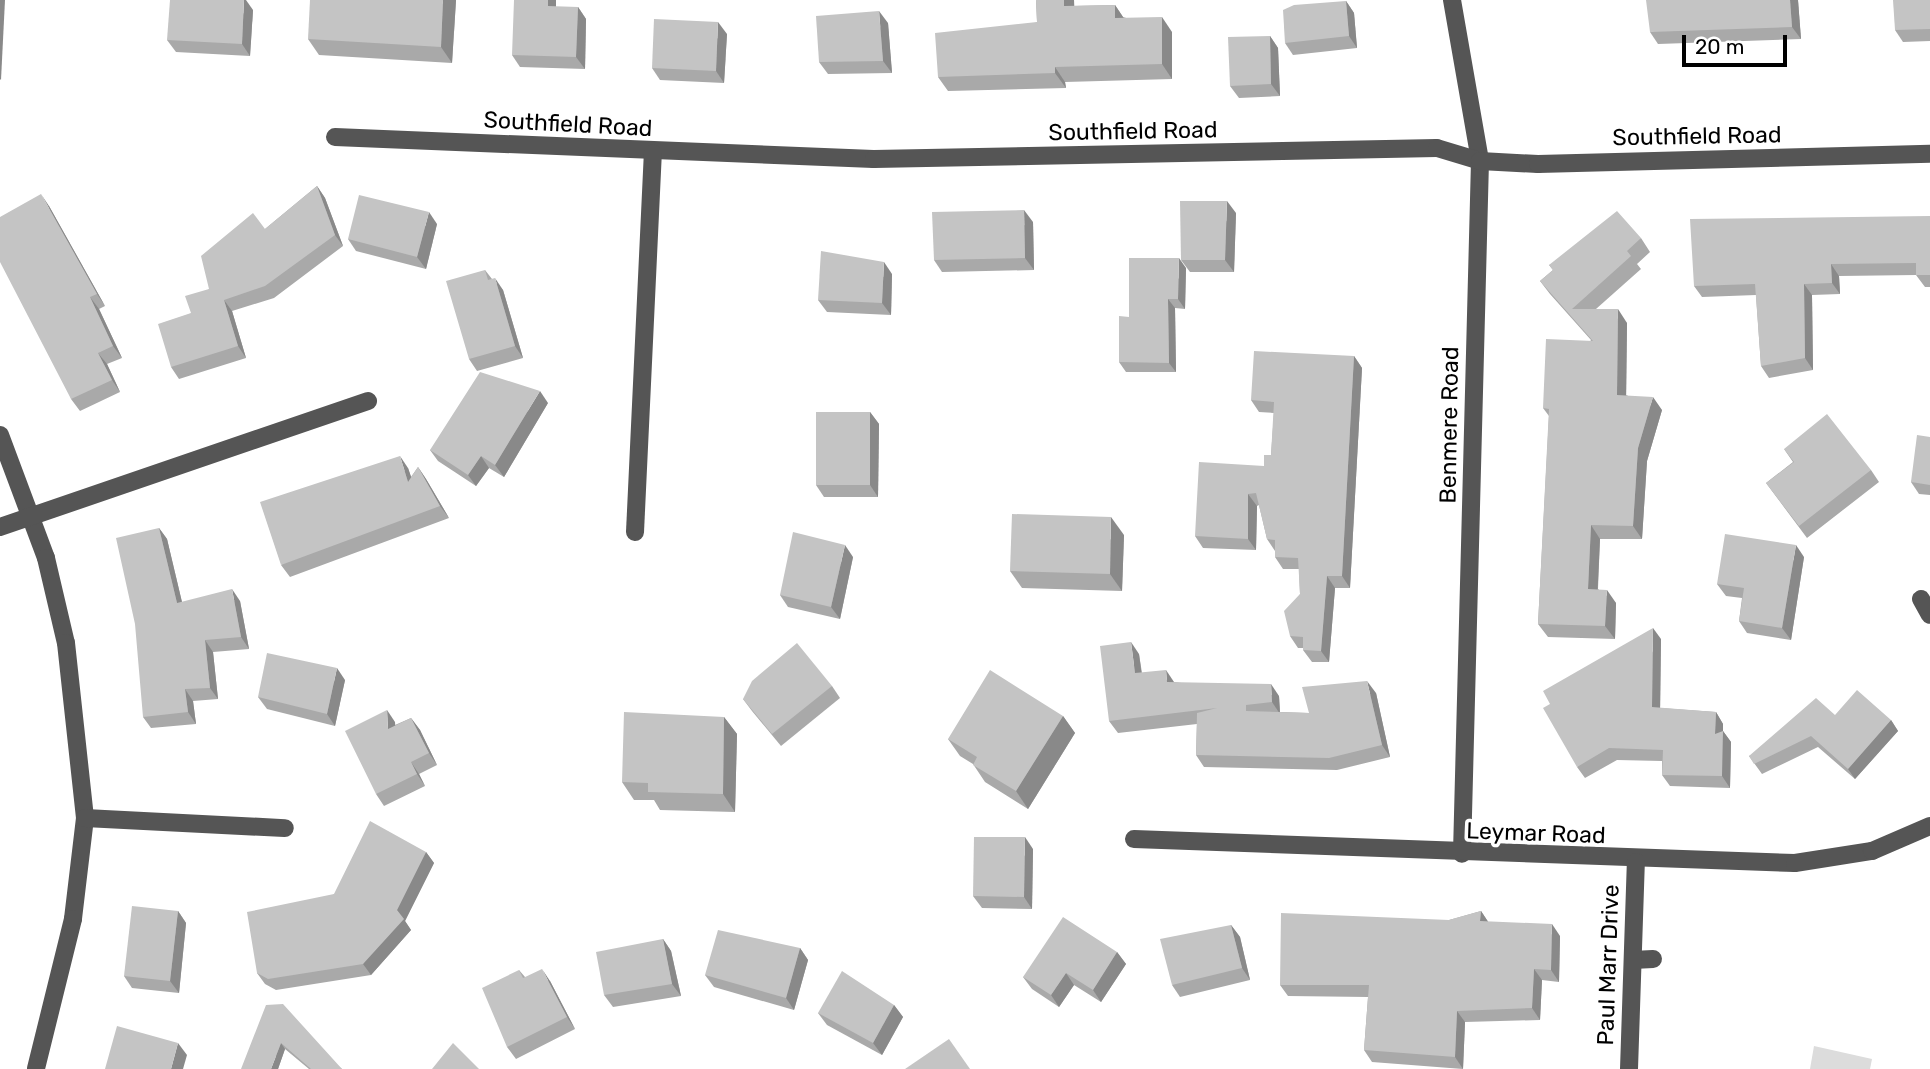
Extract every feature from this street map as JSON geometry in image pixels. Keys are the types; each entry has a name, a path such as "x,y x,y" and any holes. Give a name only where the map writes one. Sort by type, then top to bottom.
{"street":[{"name":"Benmere Road","path":"1452,0 1480,161 1462,854"},
{"name":"Southfield Road","path":"335,137 653,153 874,159 1437,148 1480,161 1930,154"},
{"path":"635,531 653,153"},
{"path":"0,527 368,401"},
{"path":"0,435 32,514 66,643 85,818 73,919 36,1069"},
{"path":"85,818 285,828"},
{"name":"Leymar Road","path":"1134,839 1636,862 1795,863 1872,851 1930,826"},
{"name":"Paul Marr Drive","path":"1629,1069 1636,862"},
{"path":"1633,960 1653,959"}],"shaded area":[{"path":"1814,1046 1872,1059 1870,1069 1810,1069"}],"building":[{"path":"170,0 244,0 242,44 167,40"},
{"path":"310,0 443,0 441,47 308,39"},
{"path":"514,0 548,0 548,6 578,7 576,57 512,55"},
{"path":"1036,0 1064,0 1064,6 1115,5 1115,18 1162,17 1162,64 1055,67 1055,73 938,77 935,33 1037,22"},
{"path":"1646,0 1790,0 1792,27 1650,32"},
{"path":"1893,0 1930,0 1930,29 1895,30"},
{"path":"1346,1 1349,36 1285,43 1283,10 1294,5"},
{"path":"879,11 883,61 819,62 816,16"},
{"path":"654,19 718,22 716,71 652,68"},
{"path":"1270,36 1271,84 1230,86 1228,37"},
{"path":"317,186 335,235 265,286 224,300 238,346 171,367 158,324 191,313 185,296 209,289 201,256 253,213 265,229"},
{"path":"41,194 97,294 90,297 113,346 98,353 112,380 71,399 0,262 0,217"},
{"path":"359,195 429,212 417,257 348,239"},
{"path":"1180,201 1227,201 1225,260 1181,260"},
{"path":"1024,210 1025,258 934,260 932,212"},
{"path":"1617,211 1641,238 1627,251 1631,256 1572,309 1618,309 1617,395 1653,397 1638,448 1633,526 1591,525 1588,589 1607,590 1605,626 1538,624 1549,409 1543,408 1546,339 1593,341 1540,281 1553,270 1549,265"},
{"path":"1930,216 1930,275 1916,275 1916,263 1831,264 1832,283 1804,284 1805,358 1761,366 1755,284 1694,286 1690,219"},
{"path":"821,251 884,262 882,303 818,300"},
{"path":"1129,258 1179,258 1178,299 1168,299 1169,363 1119,362 1119,316 1129,317"},
{"path":"485,270 488,280 495,278 515,346 469,359 446,281"},
{"path":"1254,351 1354,356 1342,576 1327,576 1321,651 1303,650 1303,637 1290,636 1284,611 1300,594 1298,558 1275,557 1275,540 1267,539 1256,493 1248,494 1248,539 1195,536 1199,462 1264,466 1264,455 1271,455 1274,402 1251,400"},
{"path":"480,372 540,391 495,465 481,456 468,475 430,450"},
{"path":"816,412 870,412 870,485 816,485"},
{"path":"1827,414 1871,470 1799,526 1766,483 1794,462 1784,449"},
{"path":"1917,435 1930,437 1930,485 1911,482"},
{"path":"400,456 408,482 418,467 440,506 281,565 260,502"},
{"path":"1012,514 1111,517 1110,574 1010,571"},
{"path":"159,528 177,603 232,589 241,637 205,640 210,688 185,689 188,712 143,717 135,624 116,538"},
{"path":"793,532 845,545 831,607 780,595"},
{"path":"1725,534 1796,545 1782,628 1739,621 1744,588 1717,584"},
{"path":"1653,628 1652,707 1716,712 1715,734 1723,731 1722,776 1662,775 1663,750 1609,748 1577,767 1543,708 1550,704 1543,691"},
{"path":"1131,642 1135,673 1166,670 1167,682 1271,684 1272,702 1246,705 1246,711 1309,713 1302,687 1367,681 1382,745 1329,758 1196,755 1197,713 1217,708 1109,721 1100,646"},
{"path":"797,643 832,686 772,734 743,699 752,681"},
{"path":"267,653 337,668 327,714 258,697"},
{"path":"990,670 1063,716 1016,791 973,765 977,757 948,739"},
{"path":"1857,690 1891,720 1848,769 1811,736 1754,764 1749,756 1816,698 1835,715"},
{"path":"387,710 388,729 411,718 429,753 411,762 417,774 376,794 345,731"},
{"path":"624,712 724,717 723,794 648,792 648,783 622,782"},
{"path":"370,821 426,852 397,910 404,919 363,964 268,979 257,973 247,912 334,894"},
{"path":"974,837 1025,837 1024,897 973,896"},
{"path":"132,906 178,911 170,981 124,976"},
{"path":"1481,911 1480,921 1552,924 1551,970 1534,969 1532,1008 1457,1011 1455,1057 1364,1050 1369,985 1280,985 1281,913 1449,920"},
{"path":"1063,917 1117,952 1093,990 1066,973 1051,995 1023,977"},
{"path":"1231,925 1242,968 1172,985 1160,939"},
{"path":"718,930 800,948 786,998 705,975"},
{"path":"663,939 672,984 604,995 596,952"},
{"path":"542,969 567,1017 507,1047 482,988 519,970 523,978"},
{"path":"842,971 894,1005 873,1043 818,1013"},
{"path":"283,1004 342,1069 311,1069 281,1043 271,1069 241,1069 266,1005"},
{"path":"117,1026 178,1043 171,1069 105,1069"},
{"path":"949,1039 970,1069 905,1069"},
{"path":"453,1043 479,1069 432,1069"}]}
